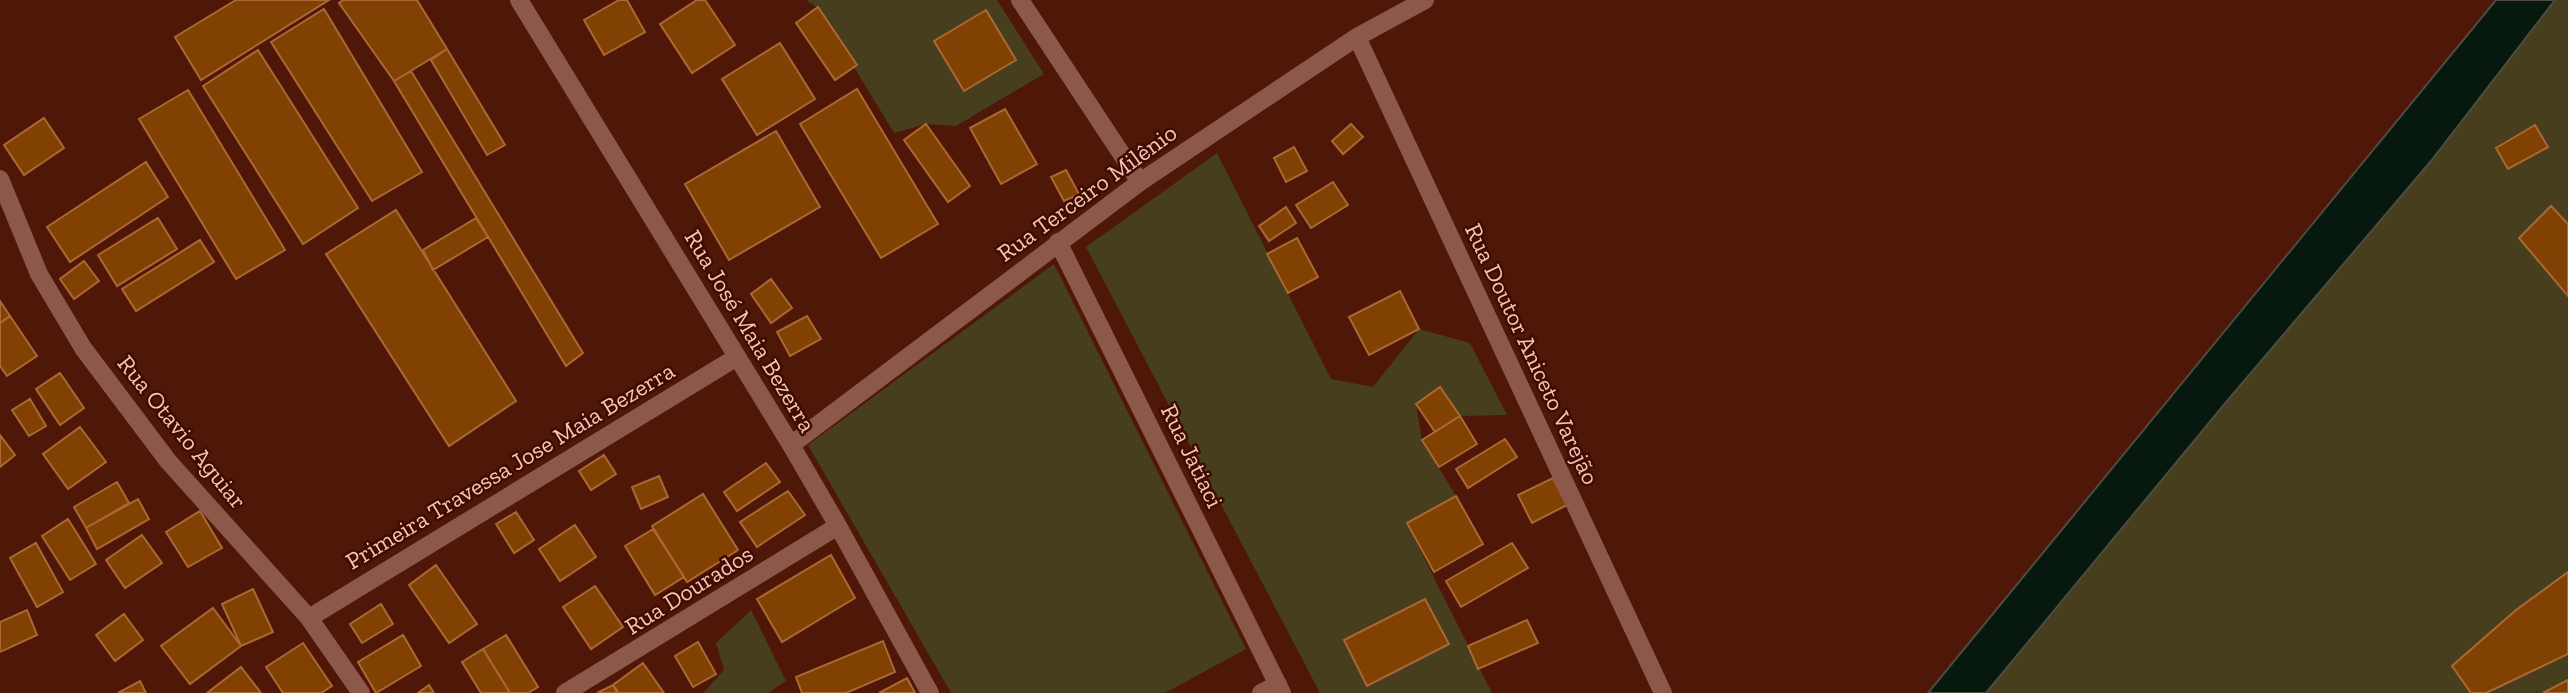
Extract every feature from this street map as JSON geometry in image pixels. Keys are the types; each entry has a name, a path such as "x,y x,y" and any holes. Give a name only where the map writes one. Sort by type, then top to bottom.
{"street":[{"name":"Rua José Maia Bezerra","path":"519,0 791,445 930,693"},
{"path":"1020,0 1140,181"},
{"name":"Rua Terceiro Milênio","path":"791,445 1140,181 1357,37 1425,0"},
{"name":"Rua Doutor Aniceto Varejão","path":"1357,37 1663,693"},
{"name":"Rua Otavio Aguiar","path":"0,179 39,274 83,348 168,461 309,618 361,693"},
{"name":"Rua Jatiaci","path":"1058,242 1280,689"},
{"name":"Primeira Travessa Jose Maia Bezerra","path":"309,618 737,357"},
{"name":"Rua Dourados","path":"565,693 838,526"},
{"path":"1261,693 1280,689"}],"shaded area":[{"path":"806,0 997,0 1044,74 956,126 926,124 894,133 818,8"},
{"path":"2496,0 2555,0 2431,161 2227,401 1986,693 1928,693"},
{"path":"2549,0 2568,0 2568,693 1986,693"},
{"path":"1217,153 1331,379 1373,387 1419,329 1470,343 1507,415 1460,416 1416,404 1422,440 1456,496 1407,524 1492,693 1320,693 1086,247"},
{"path":"1054,264 1246,649 1165,693 951,693 808,445"},
{"path":"751,610 786,681 768,693 703,693 724,670 716,643"}],"building":[{"path":"236,0 329,0 201,80 175,37"},
{"path":"343,0 417,0 447,49 394,81 339,3"},
{"path":"619,0 627,0 645,32 604,55 584,20"},
{"path":"697,0 705,0 735,45 692,73 660,24"},
{"path":"818,7 857,65 835,80 796,23"},
{"path":"324,9 422,172 372,201 271,42"},
{"path":"986,10 1016,60 964,91 934,41"},
{"path":"780,43 815,99 757,135 722,79"},
{"path":"447,49 505,145 487,155 431,60"},
{"path":"258,50 358,208 303,244 203,86"},
{"path":"411,71 583,353 566,366 394,81"},
{"path":"857,89 938,224 881,258 800,124"},
{"path":"188,90 285,250 236,279 139,119"},
{"path":"1005,109 1037,164 1001,184 970,128"},
{"path":"44,118 64,148 24,175 4,145"},
{"path":"926,124 970,186 948,202 904,140"},
{"path":"1351,124 1363,137 1343,154 1332,141"},
{"path":"2535,125 2548,147 2508,169 2496,148"},
{"path":"776,131 820,207 729,260 685,184"},
{"path":"1294,147 1307,171 1286,182 1274,158"},
{"path":"146,162 168,197 70,262 47,227"},
{"path":"1066,170 1079,194 1064,201 1051,177"},
{"path":"1333,182 1348,205 1311,228 1296,205"},
{"path":"2551,206 2568,224 2568,296 2519,238"},
{"path":"1286,207 1296,223 1269,241 1259,226"},
{"path":"396,210 516,401 449,446 326,254"},
{"path":"158,218 177,249 117,286 98,255"},
{"path":"476,218 488,237 433,270 423,250"},
{"path":"1297,238 1318,277 1288,293 1267,254"},
{"path":"200,240 214,262 136,311 122,289"},
{"path":"84,261 99,281 74,299 60,279"},
{"path":"771,279 792,308 771,323 751,294"},
{"path":"1400,291 1419,329 1369,355 1349,317"},
{"path":"0,301 10,316 0,323"},
{"path":"10,316 37,356 7,376 0,366 0,323"},
{"path":"807,316 821,339 790,356 777,332"},
{"path":"60,373 84,408 60,425 36,389"},
{"path":"1440,387 1460,416 1435,432 1416,404"},
{"path":"30,399 46,426 29,436 12,410"},
{"path":"1460,416 1477,444 1439,467 1422,440"},
{"path":"80,427 106,462 68,489 43,454"},
{"path":"0,435 15,455 0,467"},
{"path":"1505,439 1517,457 1468,488 1456,469"},
{"path":"604,455 616,474 591,490 579,471"},
{"path":"766,463 780,482 737,511 724,492"},
{"path":"659,476 668,497 641,509 632,487"},
{"path":"1553,478 1567,505 1532,523 1518,495"},
{"path":"117,482 129,503 86,528 74,507"},
{"path":"788,491 805,515 757,547 740,522"},
{"path":"703,494 738,550 687,582 652,526"},
{"path":"1456,496 1483,544 1434,572 1407,523"},
{"path":"138,499 149,519 97,549 86,528"},
{"path":"200,511 222,548 188,567 166,532"},
{"path":"516,512 534,540 514,553 496,524"},
{"path":"68,519 96,564 70,580 42,536"},
{"path":"575,525 596,557 560,581 539,549"},
{"path":"653,529 684,577 655,595 625,546"},
{"path":"142,535 162,563 125,588 106,560"},
{"path":"36,543 63,592 37,607 10,558"},
{"path":"1512,543 1528,568 1461,607 1446,581"},
{"path":"831,555 855,598 782,642 757,599"},
{"path":"436,565 477,624 449,643 409,585"},
{"path":"2568,572 2568,654 2486,693 2471,693 2452,666 2516,610"},
{"path":"595,586 623,627 591,649 563,607"},
{"path":"253,589 273,632 241,646 222,604"},
{"path":"1425,599 1449,644 1367,686 1344,640"},
{"path":"381,604 393,624 362,643 350,624"},
{"path":"213,608 241,646 190,684 161,646"},
{"path":"27,610 37,635 0,652 0,622"},
{"path":"124,614 143,640 115,661 96,635"},
{"path":"1527,620 1538,643 1478,669 1468,646"},
{"path":"403,635 421,666 376,693 358,662"},
{"path":"506,635 538,687 528,693 510,693 483,649"},
{"path":"883,641 895,672 846,693 802,693 796,677"},
{"path":"698,642 716,674 693,687 675,656"},
{"path":"303,643 332,686 321,693 283,693 266,667"},
{"path":"483,649 510,693 481,693 462,662"},
{"path":"643,663 664,693 619,693 613,685"},
{"path":"241,667 261,693 207,693"},
{"path":"907,678 915,693 879,693"},
{"path":"2568,680 2568,693 2543,693"},
{"path":"140,681 146,693 118,693"},
{"path":"429,685 434,693 418,693"},
{"path":"613,685 617,693 597,693"}]}
